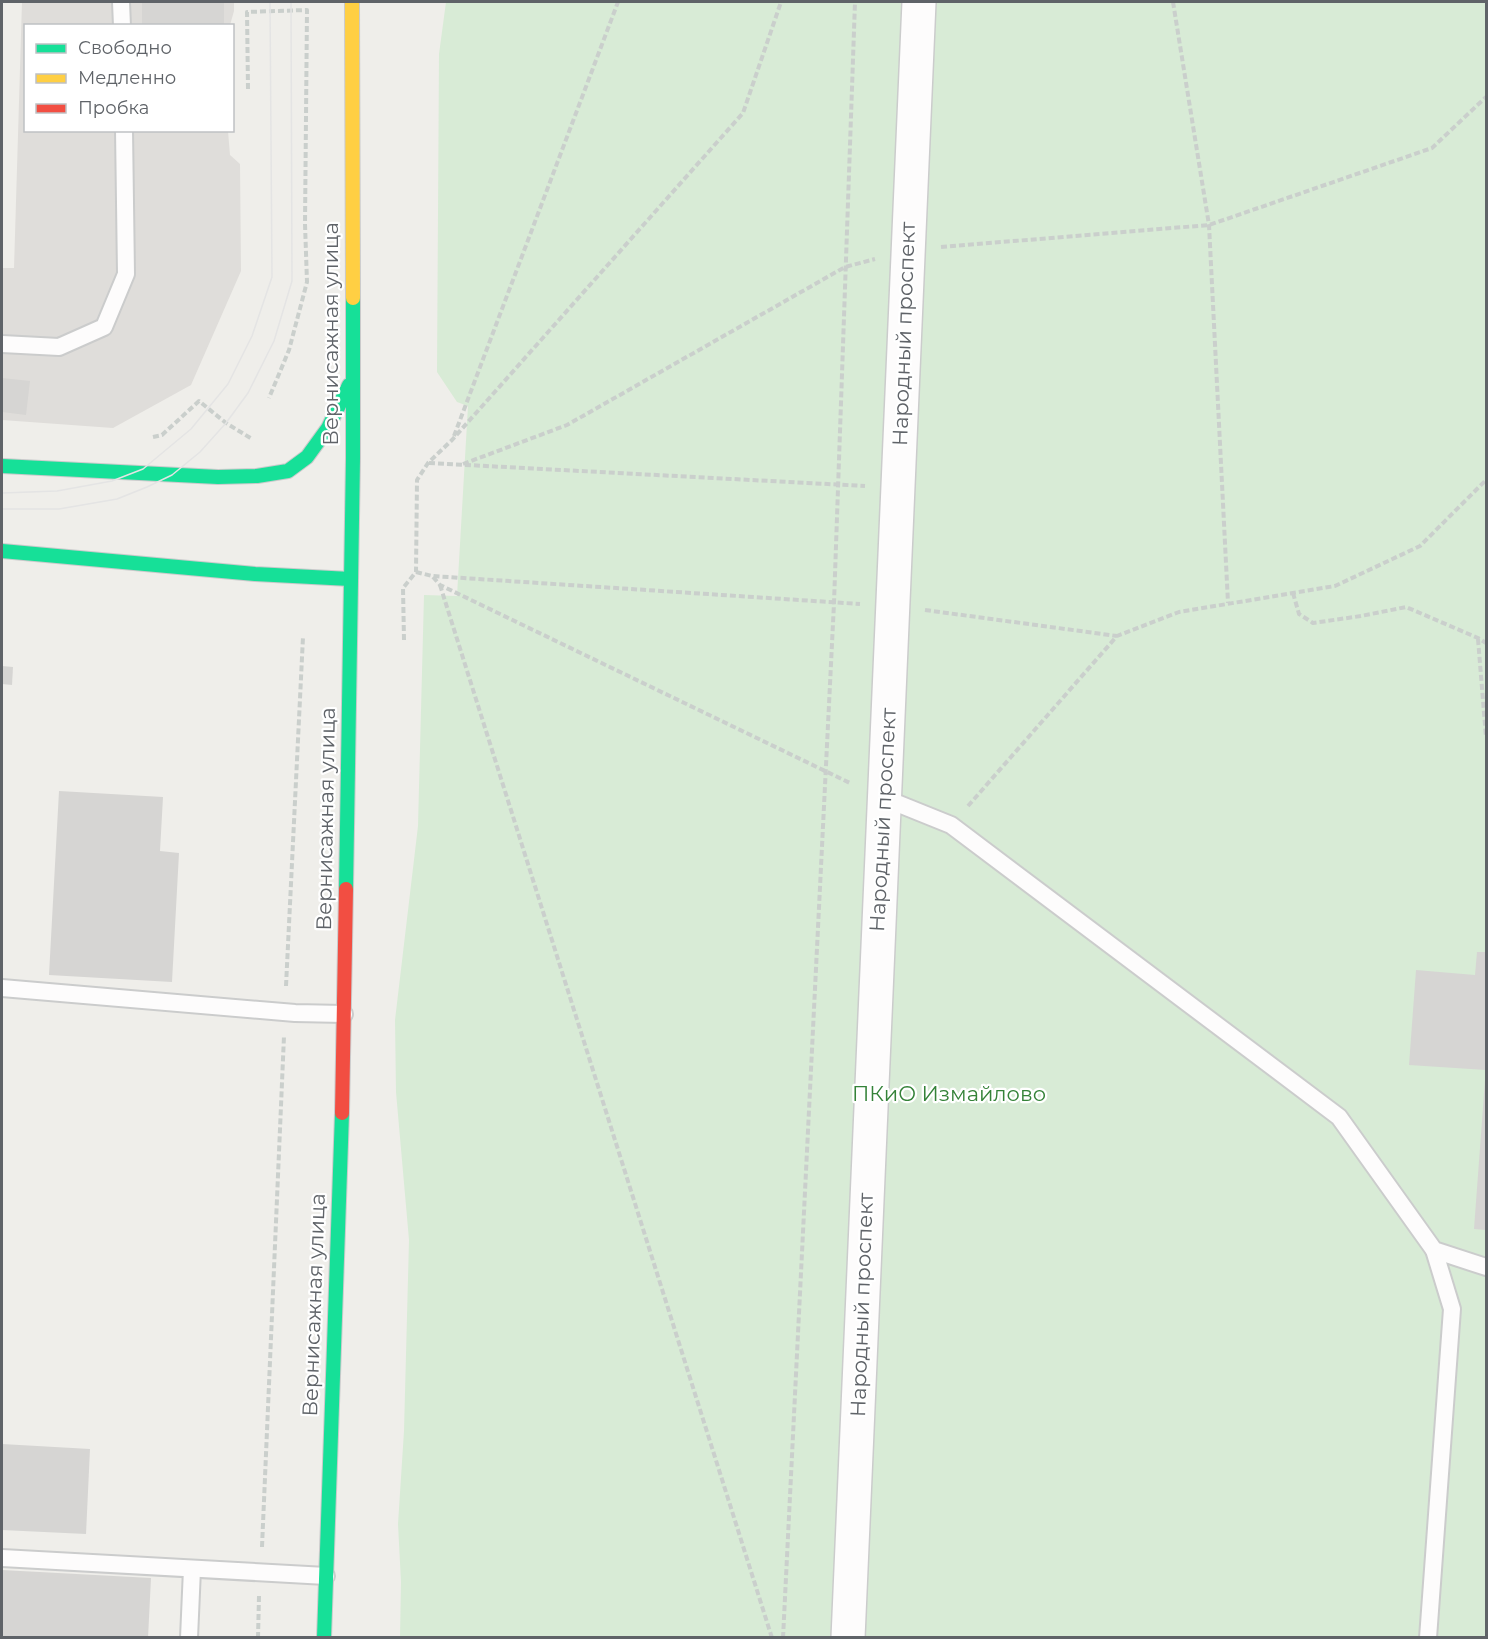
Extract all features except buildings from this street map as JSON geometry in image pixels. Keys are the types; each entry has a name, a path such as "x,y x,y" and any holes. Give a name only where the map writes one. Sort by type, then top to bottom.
{"main road":[{"name":"Вернисажная улица","path":"324,1638 343,1093 353,458 351,2"},
{"path":"2,466 218,477 257,476 288,471 308,456 328,428 352,378"},
{"path":"2,551 255,574 351,579"}],"street":[{"name":"Народный проспект","path":"848,1638 919,2"}],"lane":[{"path":"121,2 122,24"},
{"path":"2,344 59,347 104,327 126,274 124,132"},
{"path":"884,798 951,825 1339,1117 1434,1250 1452,1309 1428,1638"},
{"path":"2,988 285,1012 344,1014"},
{"path":"1434,1250 1486,1267"},
{"path":"2,1558 326,1576"},
{"path":"189,1638 192,1569"}],"path":[{"path":"452,440 618,2"},
{"path":"404,640 403,588 416,572 417,480 428,464 452,440 743,113 781,2"},
{"path":"783,1638 834,603 855,2"},
{"path":"1173,2 1209,225 1228,603"},
{"path":"248,89 247,12 307,10 305,224 307,282 289,350 269,398"},
{"path":"463,464 567,425 845,267 908,250 1209,225 1432,148 1486,98"},
{"path":"152,437 162,435 200,401 226,423 252,439"},
{"path":"428,464 898,488"},
{"path":"951,825 1117,636 1179,612 1335,586 1420,546 1486,480"},
{"path":"416,572 432,576 893,606 1117,636"},
{"path":"432,576 440,585 884,798"},
{"path":"440,585 772,1638"},
{"path":"1293,593 1299,614 1313,623 1406,607 1486,643"},
{"path":"258,1638 303,637"},
{"path":"1478,638 1486,737"}],"shaded area":[{"path":"22,2 234,2 230,24 24,24 24,132 228,132 230,155 240,164 241,271 191,385 113,428 2,420 2,268 14,268"}],"green space":[{"name":"ПКиО Измайлово","path":"446,2 1486,2 1486,1637 400,1638 401,1582 398,1524 404,1431 409,1240 396,1092 395,1020 418,826 424,595 457,596 468,406 457,402 437,372 439,54"}],"tram line":[{"path":"2,493 57,491 112,481 143,469 191,429 228,384 252,336 272,277 270,2"},
{"path":"2,509 59,509 117,499 147,487 172,475 200,452 226,423 248,393 274,341 292,281 291,2"}],"traffic: fast":[{"path":"346,889 353,458 353,298"},
{"path":"2,466 218,477 257,476 288,471 307,457 328,428 349,385"},
{"path":"2,551 255,574 350,579"},
{"path":"324,1638 342,1113"}],"traffic: slow":[{"path":"352,2 353,298"}],"traffic: jam":[{"path":"342,1113 346,889"}]}
